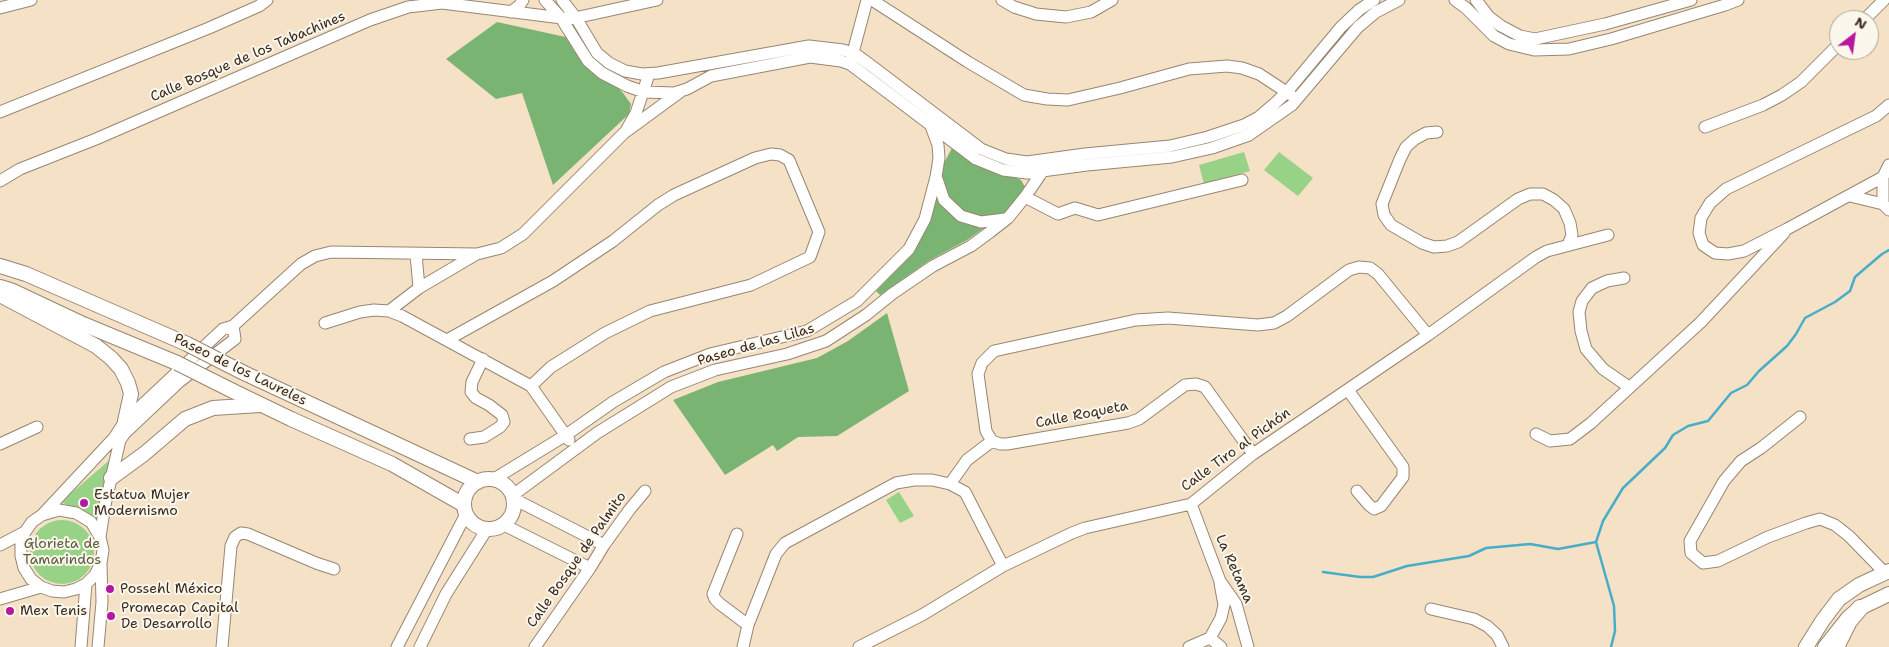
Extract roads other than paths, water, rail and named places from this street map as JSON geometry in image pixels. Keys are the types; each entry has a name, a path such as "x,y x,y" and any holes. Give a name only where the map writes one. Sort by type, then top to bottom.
{"highway":[{"path":"1836,647 1850,621 1860,608"}],"main road":[{"name":"Paseo de los Laureles","path":"0,266 26,274 187,344 244,373 478,482"},
{"name":"Paseo de los Laureles","path":"0,287 176,363 261,405 392,464 465,509"},
{"path":"0,295 96,346 121,369 128,384 130,394 126,422"},
{"path":"111,478 190,417 213,408 261,405"},
{"path":"392,464 397,457 399,445"},
{"path":"486,479 494,480 502,482 513,497 512,514 504,525 487,529 471,521 465,509 468,491 478,482 486,479"},
{"path":"1806,647 1839,599 1859,585 1887,572"},
{"path":"1825,647 1840,626 1860,608 1889,594"}],"street":[{"path":"0,8 32,0"},
{"path":"0,112 209,28 260,6 267,0"},
{"path":"511,12 523,0"},
{"path":"545,0 561,18 583,54 595,67 618,82 644,92 680,91"},
{"path":"562,0 576,18 592,46 609,63 625,71 654,74 809,46 832,47 852,59 954,136 967,153 994,167 1013,172 1042,172 1087,165 1172,157 1212,148 1240,139 1256,131 1282,113 1297,99 1358,27 1376,12 1399,0"},
{"name":"Calle Bosque de los Tabachines","path":"0,181 20,168 105,135 370,20 408,7 442,3 561,18 576,18 657,0"},
{"path":"852,59 867,0"},
{"path":"872,0 968,62 1024,94 1047,99 1068,100 1120,88 1189,68 1227,66 1242,68 1259,74 1297,99"},
{"path":"1002,0 1014,7 1036,14 1066,17 1091,12 1112,0"},
{"path":"101,563 95,575 76,590 52,591 41,586 28,574 21,556 21,544 25,532 32,522 42,515 114,438 126,422 223,329 232,326 301,264 315,256 331,252 477,254 501,248 523,234 624,133 680,91 711,76 810,57 852,59 929,123 998,156 1015,161 1040,161 1085,154 1170,146 1199,140 1251,122 1266,112 1286,92 1341,27 1359,10 1374,0"},
{"path":"1455,0 1466,8 1487,31 1501,41 1517,47 1534,50 1569,49 1611,39 1738,0"},
{"path":"1466,8 1476,0 1489,17 1500,26 1514,34 1535,38 1605,24 1691,0"},
{"path":"1874,10 1884,0"},
{"path":"1705,127 1764,105 1782,95 1801,82 1829,54"},
{"path":"624,133 636,113 644,92 654,74"},
{"path":"648,115 657,104 660,93 654,74"},
{"path":"1883,177 1788,230 1744,251 1728,254 1715,253 1704,245 1699,232 1702,218 1710,202 1726,189 1876,116 1889,105"},
{"name":"Paseo de las Lilas","path":"494,480 638,387 680,365 710,354 807,331 850,307 896,263 915,240 925,219 938,165 938,145 929,123"},
{"path":"1437,132 1426,133 1415,138 1406,146 1382,204 1384,215 1391,225 1422,243 1434,247 1447,246 1458,242 1518,199 1530,194 1543,194 1554,200 1564,209 1570,223 1572,235 1568,245"},
{"name":"Paseo de las Lilas","path":"938,165 954,136"},
{"path":"447,340 553,281 612,241 674,195 755,158 771,154 780,155 788,160 819,232 810,257 751,285 650,311 605,333 558,362 531,386"},
{"path":"1850,196 1886,207 1883,177 1889,165"},
{"name":"Paseo de las Lilas","path":"513,497 597,433 646,401 686,380 715,370 804,349 826,340 866,315 892,294 933,266 971,246 1008,218 1042,172"},
{"path":"936,177 944,200 961,216 982,222 1008,218"},
{"path":"1025,197 1058,214 1075,208 1098,215 1242,180"},
{"path":"1536,434 1550,440 1570,439 1591,423 1701,322 1788,230"},
{"name":"Calle Tiro al Pichón","path":"859,647 922,615 1002,566 1085,528 1191,504 1253,454 1348,390 1536,257 1547,251 1608,235"},
{"path":"416,254 419,288"},
{"path":"389,311 419,288 477,254"},
{"path":"950,484 967,460 992,440 986,431 978,374 982,363 994,351 1136,320 1168,318 1258,324 1274,323 1287,316 1350,270 1359,267 1370,268 1378,274 1428,334"},
{"path":"1624,278 1607,281 1592,288 1582,301 1579,312 1580,331 1586,349 1603,369 1629,387"},
{"path":"325,323 360,312 374,310 389,311 402,316 531,386 576,449"},
{"path":"98,647 102,602 102,550 100,537 117,449 125,433 179,382 235,339 232,326"},
{"path":"470,439 484,437 500,428 504,422 502,415 476,398 471,392 472,382 483,359"},
{"name":"Calle Roqueta","path":"992,440 1000,444 1007,444 1128,424 1139,419 1185,385 1196,384 1205,387 1253,454"},
{"path":"1348,390 1403,467 1403,477 1380,506 1374,508 1369,505 1357,491"},
{"path":"1800,417 1762,448 1741,461 1724,481 1690,541 1692,553 1703,563 1718,561 1768,537 1820,519 1835,525 1849,536 1887,572"},
{"path":"0,444 37,427"},
{"path":"743,647 748,625 776,554 785,543 896,483 923,480 950,484 965,492 1002,566"},
{"name":"Calle Bosque de Palmito","path":"535,647 604,545 645,491"},
{"path":"513,497 604,545"},
{"name":"La Retama","path":"1191,504 1220,580 1236,604 1248,647"},
{"path":"397,647 465,509"},
{"path":"42,515 59,510 76,513 91,522 100,537"},
{"path":"504,525 590,568"},
{"path":"420,647 446,594 487,529"},
{"path":"0,545 25,532"},
{"path":"223,646 231,546 235,537 241,533 248,534 334,569"},
{"path":"737,534 713,594 720,604 748,625"},
{"path":"1189,647 1210,638 1221,618 1224,605 1220,580"},
{"path":"81,647 86,584"},
{"path":"0,599 41,586"},
{"path":"1431,609 1474,619 1488,626 1497,635 1503,647"},
{"path":"1210,638 1221,647"}],"waterway":[{"path":"1611,647 1615,631 1614,606 1596,542 1603,521 1623,488 1665,448 1673,435 1688,426 1708,421 1731,393 1747,385 1759,371 1787,346 1805,318 1835,302 1850,291 1855,277 1889,250"},
{"path":"1323,572 1373,577 1407,566 1469,556 1486,548 1530,544 1558,549 1596,542"}],"place":[{"name":"Estatua Mujer Modernismo","path":"84,503"},
{"name":"Possehl México","path":"110,589"},
{"name":"Mex Tenis","path":"10,611"},
{"name":"Promecap Capital De Desarrollo","path":"111,616"}],"park label":[{"name":"Glorieta de Tamarindos","path":"62,552"}]}
